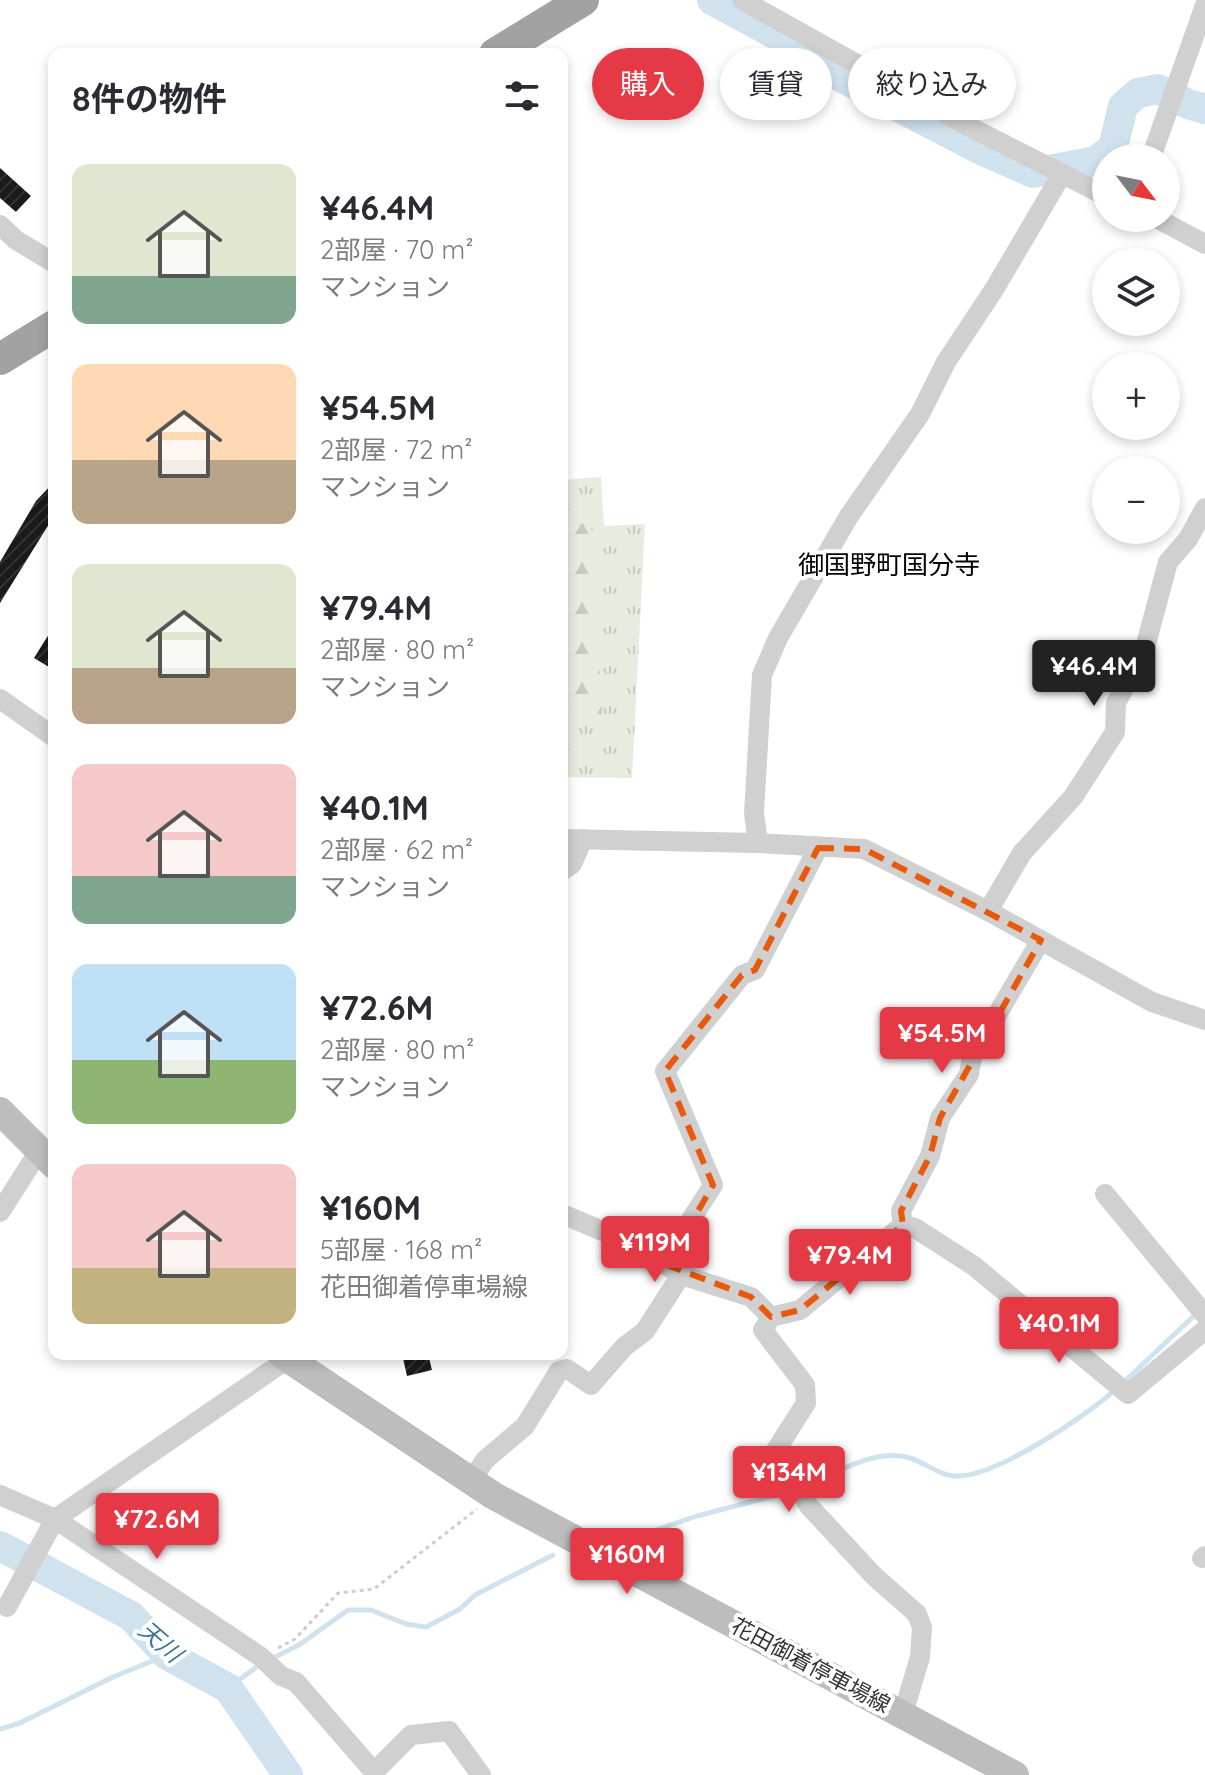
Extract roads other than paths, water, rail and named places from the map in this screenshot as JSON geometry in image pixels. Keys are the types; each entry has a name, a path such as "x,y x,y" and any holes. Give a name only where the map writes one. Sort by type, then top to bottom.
{"highway":[{"path":"505,48 583,0"},
{"path":"0,359 48,330"}],"main road":[{"path":"0,1111 46,1158"},
{"name":"花田御着停車場線","path":"294,1360 483,1488 1015,1775"}],"street":[{"path":"742,0 968,126 1092,189"},
{"path":"1156,144 1205,5"},
{"path":"758,843 754,813 762,675 778,638 849,516 920,414 946,362 995,288 1062,174"},
{"path":"0,225 16,240 48,259"},
{"path":"1180,231 1205,244"},
{"path":"988,911 1022,853 1073,797 1115,732 1116,703 1145,648 1168,562 1188,539 1205,508"},
{"path":"0,699 48,733"},
{"path":"568,839 758,843 864,849 988,911 1152,1002 1205,1020"},
{"path":"568,867 583,839"},
{"path":"483,1488 485,1460 525,1426 559,1371 567,1369 591,1385 624,1347 645,1331 674,1270 676,1254 692,1218 713,1185 665,1071 742,975 755,970 818,848"},
{"path":"903,1225 901,1211 930,1156 940,1118 969,1074 972,1057 1041,940"},
{"path":"0,1212 46,1158"},
{"path":"1105,1194 1205,1315"},
{"path":"568,1217 636,1245 674,1270 751,1297 771,1317"},
{"path":"903,1225 800,1310 771,1317 763,1330 805,1385 806,1403 776,1450 809,1506 874,1576 917,1614 922,1627 920,1657 903,1714"},
{"path":"903,1225 915,1228 974,1266 1128,1394 1205,1330"},
{"path":"7,1607 55,1519 282,1360"},
{"path":"0,1495 55,1519 261,1657 281,1676 296,1682 376,1774 411,1735 449,1731 481,1775"}],"waterway":[{"path":"712,0 793,44 835,74 977,148 1033,173 1096,161 1113,148 1123,106 1138,93 1158,89 1205,109"},
{"path":"1124,1382 1198,1312"},
{"path":"805,1486 856,1463 884,1456 910,1458 950,1475 973,1474 1040,1443 1085,1414 1116,1389"},
{"path":"626,1540 697,1516 796,1490"},
{"name":"天川","path":"0,1546 131,1616 167,1655 228,1688 288,1775"},
{"path":"271,1659 299,1645 348,1610 371,1610 406,1624 426,1627 460,1609 475,1595 553,1555"},
{"path":"0,1729 20,1723 113,1677 167,1655"},
{"path":"228,1688 262,1663"}],"district":[{"name":"御国野町国分寺","path":"889,565"}]}
